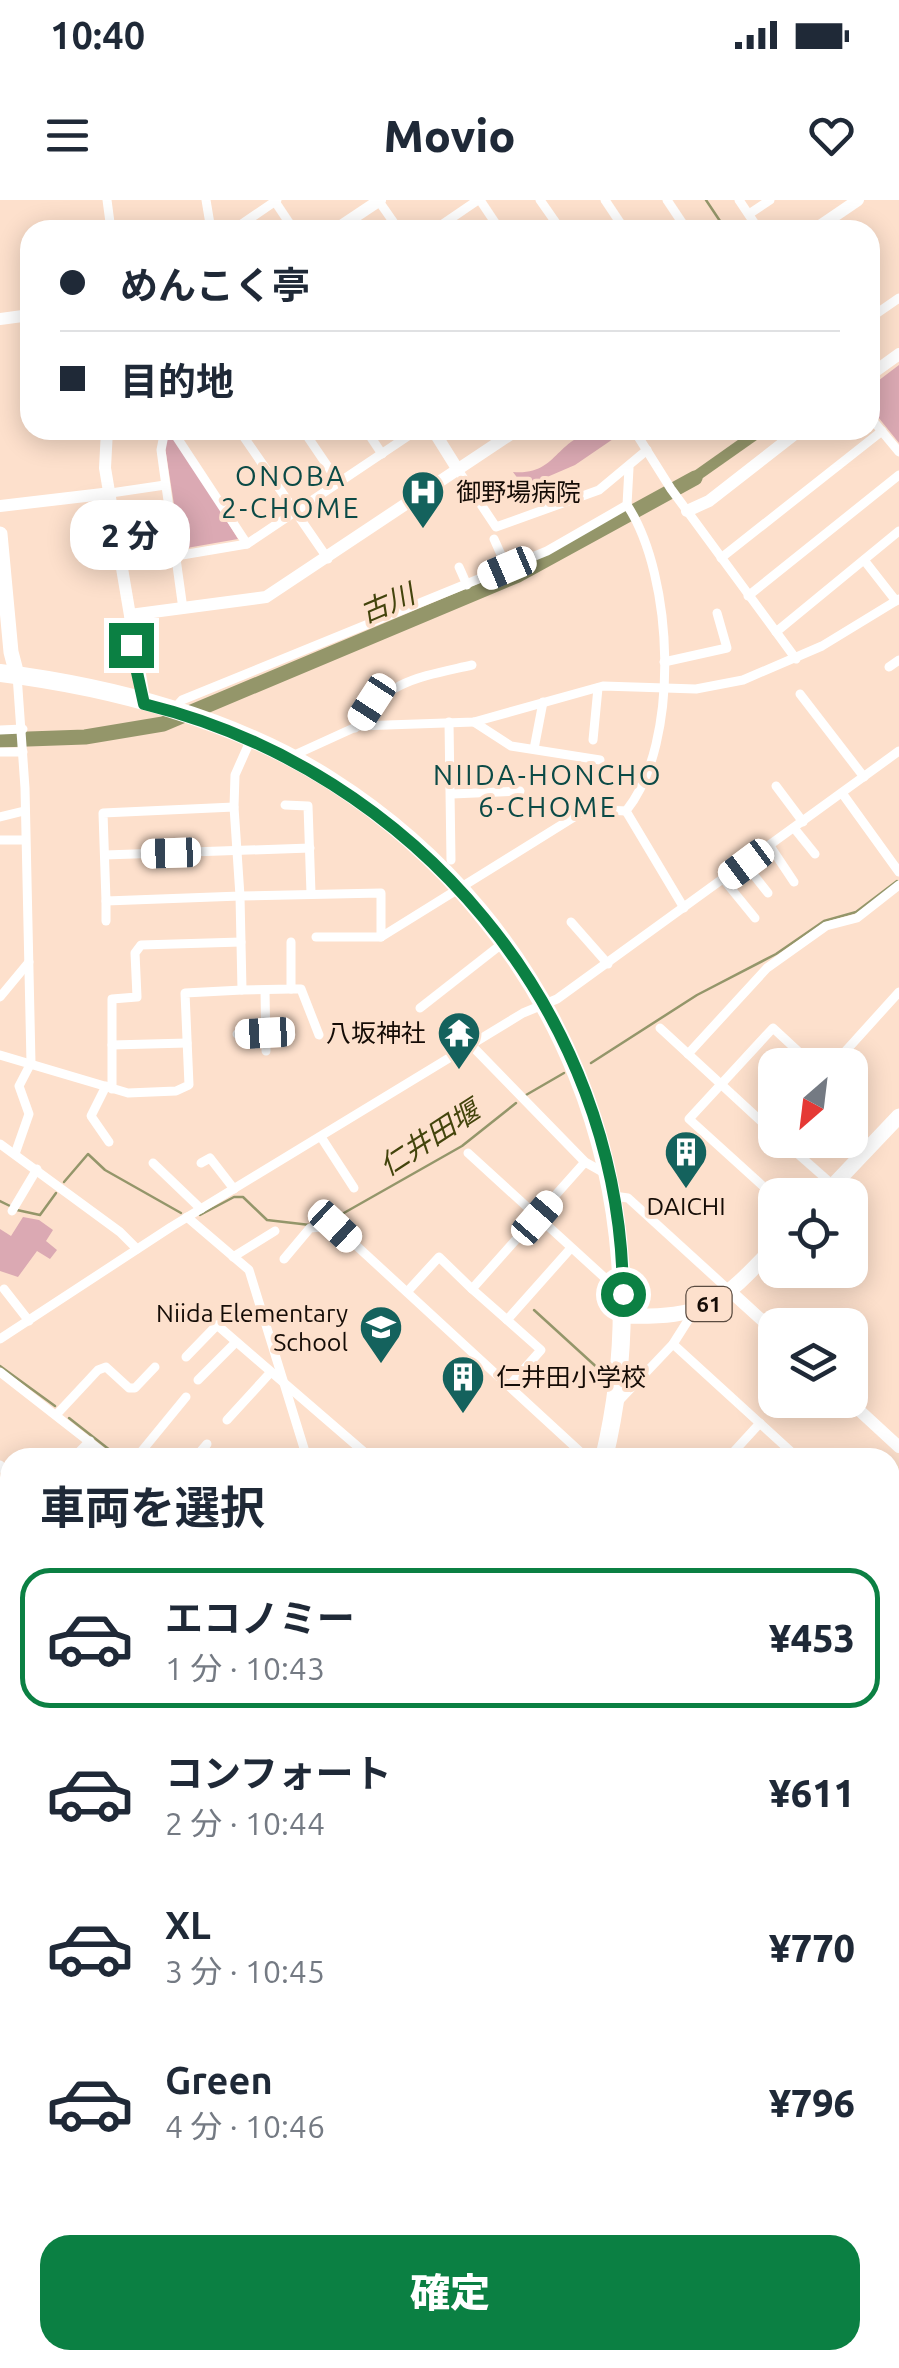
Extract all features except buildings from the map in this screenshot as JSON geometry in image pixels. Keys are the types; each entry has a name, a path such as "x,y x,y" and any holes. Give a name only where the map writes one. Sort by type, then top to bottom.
{"highway":[{"path":"9,674 200,718 290,757 384,818 462,888 505,941 545,1004 588,1102 614,1196 624,1316 606,1448"}],"main road":[{"path":"0,534 11,652 9,674"},
{"path":"840,1178 899,1116"},
{"name":"61","path":"624,1316 692,1314 731,1292 758,1264"}],"street":[{"path":"107,201 122,200"},
{"path":"247,220 276,200"},
{"path":"350,220 379,200"},
{"path":"449,220 479,200"},
{"path":"739,200 753,220"},
{"path":"749,214 770,200"},
{"path":"829,220 858,200"},
{"path":"880,429 899,452"},
{"path":"106,440 105,468 130,615 131,645 144,704"},
{"path":"161,440 183,609"},
{"path":"179,440 248,544"},
{"path":"246,440 328,560"},
{"path":"310,440 339,483"},
{"path":"373,440 382,454"},
{"path":"176,556 248,544 402,440"},
{"path":"438,440 496,527 599,490 647,450"},
{"path":"130,615 266,597 328,560 502,440"},
{"path":"640,440 671,489 796,659"},
{"path":"684,507 709,501 787,440"},
{"path":"721,558 871,440"},
{"path":"626,811 647,778 664,662 663,611 637,522 628,507 629,468"},
{"path":"748,596 899,475"},
{"path":"0,506 165,485"},
{"path":"174,711 182,700 548,552 628,507"},
{"path":"776,632 899,531"},
{"path":"494,538 507,568"},
{"path":"290,757 355,728 474,722 598,688 696,689 743,680 796,659 897,603 864,560"},
{"path":"459,567 467,586"},
{"path":"664,662 727,648 717,614"},
{"path":"889,667 899,660"},
{"path":"355,728 378,696 413,679 472,665"},
{"path":"9,674 23,731 31,1063 19,1086 29,1114 15,1154"},
{"path":"593,740 598,688"},
{"path":"800,694 864,777"},
{"path":"534,749 542,702"},
{"path":"449,722 451,860"},
{"path":"474,722 511,746 600,760"},
{"path":"0,730 23,731"},
{"path":"242,990 235,775 251,738"},
{"path":"0,752 23,751"},
{"path":"0,1339 187,1217 608,964 899,751"},
{"path":"776,786 815,854"},
{"path":"452,794 520,792"},
{"path":"842,793 899,872"},
{"path":"285,805 308,806 311,892"},
{"path":"106,921 103,813 234,807"},
{"path":"316,937 381,937 587,809 626,811"},
{"path":"626,811 684,908"},
{"path":"0,817 24,812"},
{"path":"0,840 25,840"},
{"path":"770,846 794,882"},
{"path":"105,855 310,848"},
{"path":"746,864 768,893"},
{"path":"724,880 755,918"},
{"path":"688,1054 767,968 826,926 857,918 899,885"},
{"path":"106,901 311,892 381,893 381,937"},
{"path":"571,922 608,964"},
{"path":"420,1008 505,941"},
{"path":"109,1142 91,1116 109,1088 112,998 137,997 135,953 141,945 241,942"},
{"path":"290,989 292,942"},
{"path":"0,996 29,962"},
{"path":"0,1055 109,1088 155,1094 188,1085 185,994 242,990 302,989 320,1035"},
{"path":"265,990 266,1051"},
{"path":"848,1048 899,992"},
{"path":"660,1028 758,1117"},
{"path":"758,1182 689,1119 773,1028 795,1048"},
{"path":"237,1034 286,1033"},
{"path":"112,1045 187,1044"},
{"path":"473,1047 585,1162 608,1175"},
{"path":"320,1137 354,1188"},
{"path":"0,1144 120,1232 137,1250"},
{"path":"468,1153 623,1294"},
{"path":"201,1163 210,1158 234,1189"},
{"path":"799,1158 818,1178"},
{"path":"472,1288 585,1162"},
{"path":"153,1163 200,1209"},
{"path":"13,1208 37,1169"},
{"path":"614,1196 628,1198 758,1317"},
{"path":"187,1217 249,1270 304,1448"},
{"path":"284,1260 310,1228 335,1226 574,1446"},
{"path":"233,1257 276,1230"},
{"path":"507,1320 571,1248"},
{"path":"407,1292 439,1257 542,1350 509,1386"},
{"path":"4,1289 29,1321"},
{"path":"615,1404 673,1344 692,1314"},
{"path":"186,1357 218,1326 359,1448"},
{"path":"198,1380 236,1342"},
{"path":"673,1344 786,1448"},
{"path":"56,1415 98,1370 106,1367 128,1388 135,1388 155,1366"},
{"path":"0,1372 98,1448"},
{"path":"228,1420 270,1373"},
{"path":"144,1448 186,1397"},
{"path":"868,1418 899,1446"},
{"path":"737,1448 760,1422"},
{"path":"84,1448 90,1442"},
{"path":"204,1448 207,1444"}],"shaded area":[{"path":"899,365 899,443 880,419 880,379"},
{"path":"177,440 238,539 181,549 165,441"},
{"path":"575,440 612,440 575,465 524,487 513,472 541,467"},
{"path":"738,440 757,440 683,492 677,483"},
{"path":"23,1217 39,1220 53,1230 46,1241 57,1250 50,1259 37,1251 18,1277 0,1271 0,1229 11,1236"}],"waterway":[{"path":"706,200 719,220"},
{"name":"古川","path":"0,740 85,737 163,724 518,575 695,478"},
{"path":"591,1063 697,995 776,954 824,921 856,912 897,881"},
{"path":"526,1095 564,1073"},
{"name":"仁井田堰","path":"328,1222 462,1146 516,1103"},
{"name":"仁井田堰","path":"64,1182 88,1154 105,1170 181,1213"},
{"name":"仁井田堰","path":"17,1210 40,1215 56,1193"},
{"name":"仁井田堰","path":"200,1215 234,1197 243,1197 267,1220 310,1225"},
{"name":"仁井田堰","path":"0,1201 10,1206"},
{"path":"534,1310 602,1372"},
{"path":"0,1366 55,1406"},
{"path":"69,1418 107,1448"}],"place":[{"name":"御野場病院","path":"423,530"},
{"name":"八坂神社","path":"459,1071"},
{"name":"DAICHI","path":"686,1190"},
{"name":"Niida Elementary School","path":"381,1365"},
{"name":"仁井田小学校","path":"463,1415"}],"district":[{"name":"ONOBA 2-CHOME","path":"291,492"},
{"name":"NIIDA-HONCHO 6-CHOME","path":"548,791"}],"route":[{"path":"131,645 144,704 200,718 251,738 330,779 384,818 481,909 545,1004 588,1102 614,1196 623,1294"}]}
